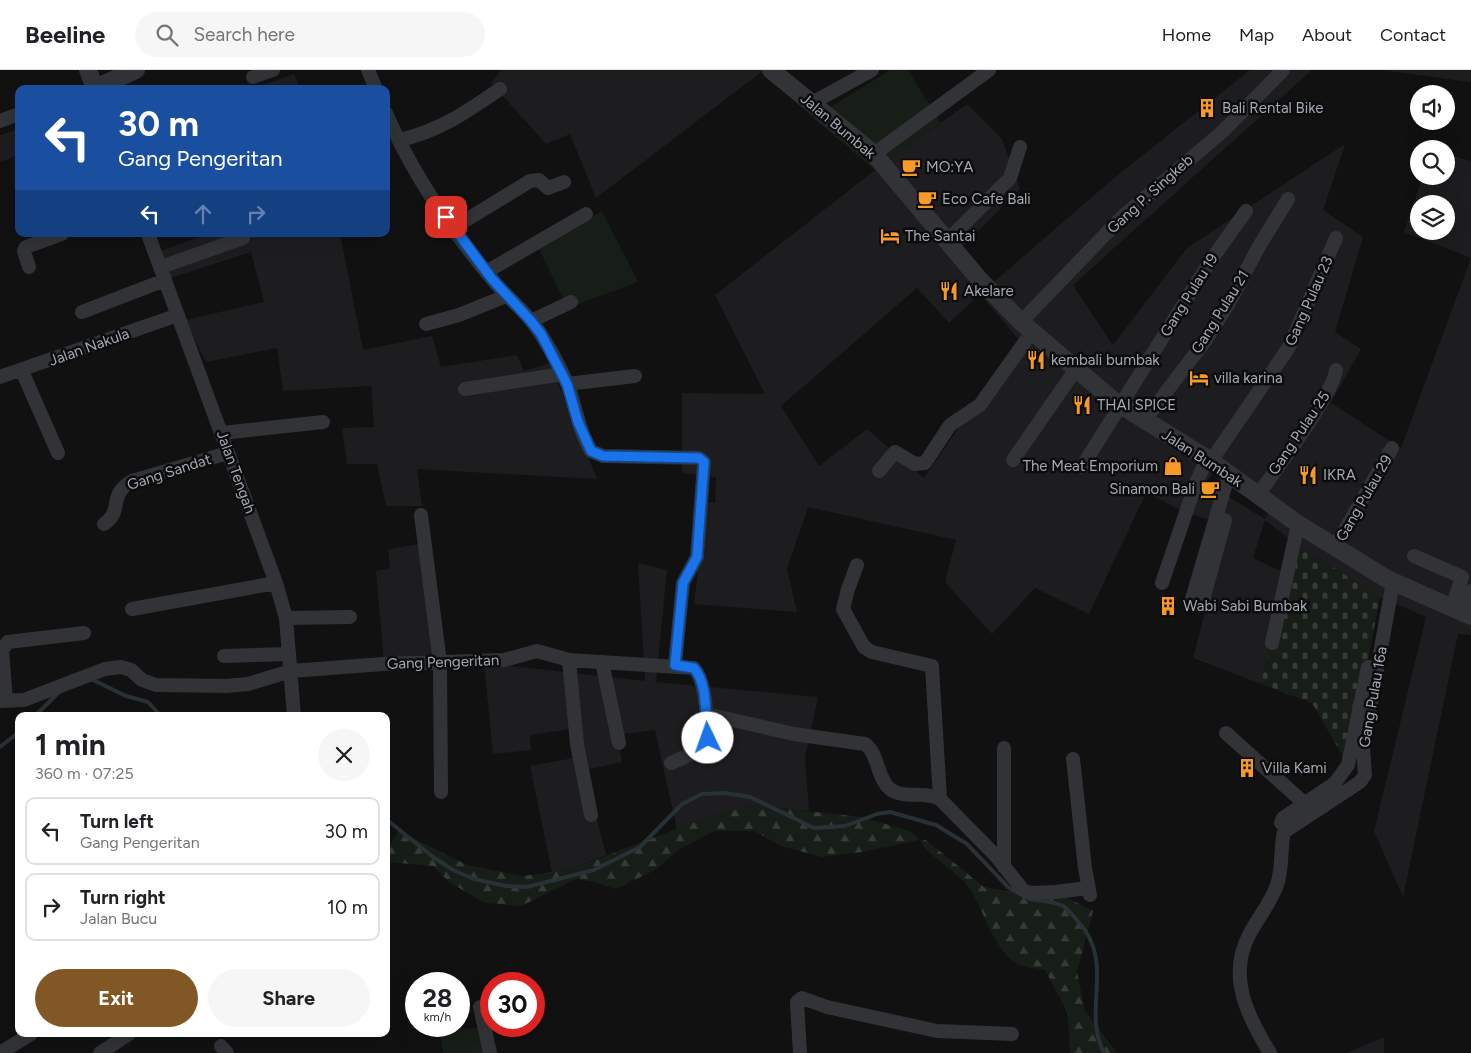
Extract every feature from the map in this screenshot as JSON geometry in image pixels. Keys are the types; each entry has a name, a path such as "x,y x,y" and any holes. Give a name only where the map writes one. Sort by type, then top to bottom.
{"street":[{"path":"88,70 93,85"},
{"path":"101,85 136,70"},
{"path":"253,77 273,70"},
{"path":"368,70 374,85"},
{"name":"Jalan Bumbak","path":"771,70 874,154 947,241 1026,327 1120,406 1209,460 1298,524 1335,547 1390,580 1462,612"},
{"path":"812,103 872,70"},
{"path":"874,154 989,70"},
{"name":"Gang P. Singkeb","path":"879,471 895,452 915,464 924,463 950,425 980,405 1026,327 1122,217 1222,132 1284,70"},
{"path":"500,89 443,126 393,136 424,185 486,272 506,296 531,321 565,379 586,442 597,455 699,458 704,462 697,557 683,583 675,665"},
{"path":"0,121 15,115"},
{"path":"947,241 1010,178 1020,147"},
{"path":"454,228 530,181 539,180 548,188 564,182"},
{"name":"Gang Pulau 21","path":"1144,421 1205,340 1288,199"},
{"name":"Gang Pulau 19","path":"1082,467 1211,260 1246,211"},
{"path":"486,272 586,214"},
{"path":"29,267 24,251 26,247 54,237"},
{"name":"Jalan Tengah","path":"149,237 276,583 286,618 294,712"},
{"path":"82,312 243,238"},
{"name":"Gang Pulau 23","path":"1162,583 1190,500 1209,460 1289,347 1336,238"},
{"path":"426,324 459,315 506,296"},
{"path":"531,321 571,302"},
{"name":"Jalan Nakula","path":"0,377 22,371 178,315"},
{"path":"1013,460 1076,369"},
{"name":"Gang Pulau 25","path":"1258,495 1317,408 1334,380 1336,370"},
{"path":"22,371 58,453"},
{"path":"465,389 565,379 635,376"},
{"path":"222,433 323,422"},
{"name":"Gang Pulau 29","path":"1335,547 1392,448"},
{"name":"Gang Sandat","path":"104,524 114,515 118,492 132,481 228,453"},
{"path":"1197,601 1232,476"},
{"path":"421,515 440,663 441,792"},
{"path":"1272,643 1298,524"},
{"path":"1414,556 1462,577 1462,612"},
{"path":"857,565 843,609 864,647 872,652 932,666 940,799"},
{"path":"1281,823 1283,818 1335,783 1348,765 1390,580"},
{"name":"Gang Pulau 16a","path":"1270,1053 1246,1010 1241,988 1242,957 1249,936 1277,885 1284,832 1360,782 1365,775 1363,747 1390,580"},
{"path":"132,609 276,583"},
{"path":"1462,612 1471,591"},
{"path":"286,618 350,617"},
{"path":"3,701 2,650 8,642 84,633"},
{"name":"Gang Pengeritan","path":"3,701 24,700 105,669 121,667 132,670 142,680 156,685 226,686 248,684 291,671 383,664 504,660 537,651 555,654 569,660 675,665 694,668 697,671 706,714 709,747 671,763"},
{"path":"224,656 289,654"},
{"path":"569,660 577,744 591,815"},
{"path":"602,662 619,743"},
{"path":"706,714 794,734 865,744 872,752 876,766 889,788 895,792 931,795 940,799 977,836 1017,885 1031,893 1089,892 1073,759"},
{"path":"1226,733 1304,804"},
{"path":"1004,748 1004,867"},
{"path":"800,1053 796,1010 797,1002 802,998 827,1007 937,1031 1012,1034"},
{"path":"0,1053 26,1037"},
{"path":"100,1053 124,1037"},
{"path":"487,1037 490,1053"}],"shaded area":[{"path":"501,70 764,70 596,198 570,134 546,144 491,83"},
{"path":"1250,70 1312,70 1073,285 1113,345 1187,248 1345,144 1323,210 1363,237 1335,332 1361,349 1331,403 1401,448 1471,258 1471,635 1458,634 1403,897 1374,831 1426,617 1380,597 1293,542 1265,520 1253,558 1285,573 1261,684 1193,658 1228,525 1189,514 1146,493 1089,614 1035,588 992,634 945,582 956,540 808,507 787,569 797,612 694,604 706,502 715,503 716,477 682,473 682,393 765,394 715,295 875,170 967,104 1002,139 1020,189 951,258 980,294 1114,178","holes":["917,288 949,323 980,294 1019,340 924,478 867,429 819,466 781,406","1217,466 1273,503 1265,519 1206,483"]},
{"path":"1382,70 1471,70 1471,82 1447,79"},
{"path":"294,74 298,85 262,85"},
{"path":"15,130 15,156 0,162 0,135"},
{"path":"1455,157 1471,161 1471,258 1425,240 1455,240 1455,195 1417,195 1420,185 1455,185"},
{"path":"1410,214 1410,234 1404,232"},
{"path":"199,237 341,237 363,350 432,336 441,367 517,355 524,371 550,363 597,479 417,469 422,506 386,506 377,464 347,464 342,428 374,427 371,386 283,391 277,348 206,362 185,320 264,302 251,252 167,279 155,253"},
{"path":"426,543 441,658 384,662 376,571 390,568 388,549"},
{"path":"638,563 667,570 656,682 818,697 805,757 809,811 753,805 711,816 677,829 655,730 617,735 622,762 585,770 606,855 571,869 552,872 530,766 574,758 571,729 530,735 531,750 493,754 484,663 645,681"},
{"path":"1384,1037 1384,1053 1346,1053"}],"green space":[{"path":"890,70 908,70 941,123 875,170 813,118"},
{"path":"602,211 638,282 568,308 539,249"},
{"path":"1293,542 1380,597 1348,765 1312,703 1261,684"},
{"path":"753,805 861,817 910,831 920,840 862,852 822,857 781,846 754,831 714,831 680,849 655,870 616,889 576,879 521,906 485,903 449,882 433,866 390,862 390,844 399,831 467,865 523,876 571,869 711,816"},
{"path":"920,840 926,840 984,887 1068,898 1093,911 1077,972 1085,1011 1117,1053 1070,1053 1068,1014 1045,970 1018,964 1002,950 966,884 929,852"},
{"path":"480,1027 480,1037 484,1037 485,1053 443,1053 441,1037 470,1037 470,1028"}],"waterway":[{"path":"91,679 126,696 148,702 157,712"},
{"path":"39,712 60,691"},
{"path":"0,747 15,735"},
{"path":"390,822 433,857 453,870 474,879 506,886 527,887 594,870 640,847 682,804 702,794 725,793 750,797 814,828 845,826 877,814 890,812 936,825 967,844 1008,887 1018,893"},
{"path":"1029,899 1063,906 1089,936 1095,953 1097,969 1096,1019 1098,1036 1104,1053"}],"place":[{"name":"Bali Rental Bike","path":"1207,108"},
{"name":"MO:YA","path":"911,167"},
{"name":"Eco Cafe Bali","path":"927,199"},
{"name":"The Santai","path":"890,236"},
{"name":"Akelare","path":"949,291"},
{"name":"kembali bumbak","path":"1036,360"},
{"name":"villa karina","path":"1199,378"},
{"name":"THAI SPICE","path":"1082,405"},
{"name":"The Meat Emporium","path":"1173,466"},
{"name":"IKRA","path":"1308,475"},
{"name":"Sinamon Bali","path":"1210,489"},
{"name":"Wabi Sabi Bumbak","path":"1168,606"},
{"name":"Villa Kami","path":"1247,768"}],"route":[{"path":"446,217 492,279 541,334 563,374 578,422 591,451 603,456 699,458 704,462 706,469 697,557 683,583 675,665 694,668 699,674 708,738"}]}
